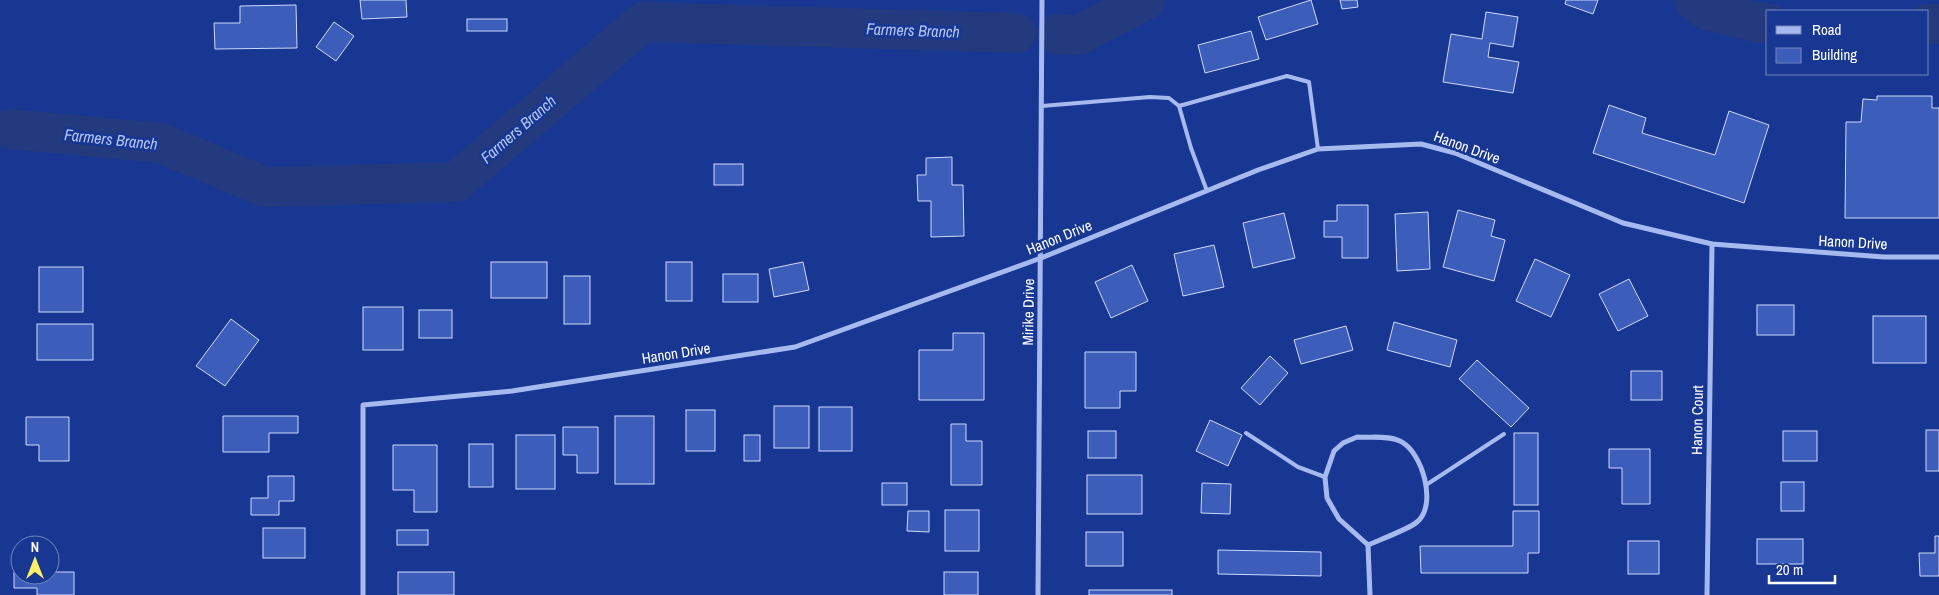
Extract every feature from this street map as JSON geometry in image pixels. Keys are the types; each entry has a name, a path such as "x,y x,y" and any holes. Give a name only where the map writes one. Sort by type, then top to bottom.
{"street":[{"name":"Mirike Drive","path":"1038,595 1042,0"},
{"name":"Hanon Drive","path":"363,595 363,405 512,390 795,347 1041,258 1258,170 1318,149 1421,144 1455,153 1623,223 1712,244 1884,256 1939,257"},
{"name":"Hanon Court","path":"1707,595 1712,244"},
{"path":"1368,545 1418,522 1423,513 1427,496 1425,477 1416,457 1400,441 1389,438 1357,437 1343,443 1334,451 1325,477 1327,498 1339,519 1368,545 1370,595"}],"lane":[{"path":"1179,106 1287,76 1309,82 1318,149"},
{"path":"1042,106 1150,97 1169,98 1179,106 1191,148 1207,191"},
{"path":"1246,433 1298,467 1325,477"},
{"path":"1426,485 1504,434"}],"building":[{"path":"360,0 406,0 407,17 362,19"},
{"path":"1311,0 1318,24 1266,40 1258,17"},
{"path":"1340,0 1357,0 1358,7 1342,9"},
{"path":"1566,0 1598,0 1593,14 1565,4"},
{"path":"296,5 297,48 215,49 214,23 240,23 240,6"},
{"path":"1486,12 1518,17 1513,47 1490,43 1488,57 1519,62 1513,93 1443,82 1451,34 1482,39"},
{"path":"467,19 507,19 507,31 467,31"},
{"path":"334,22 354,36 336,61 316,47"},
{"path":"1251,31 1259,59 1205,73 1198,45"},
{"path":"1877,96 1932,96 1932,108 1939,108 1939,218 1845,218 1846,122 1861,122 1863,99 1877,100"},
{"path":"1609,105 1646,118 1642,133 1715,155 1729,111 1769,125 1744,203 1593,153"},
{"path":"952,157 952,185 963,185 964,236 931,237 931,201 918,201 917,175 926,175 926,158"},
{"path":"714,164 743,164 743,185 714,185"},
{"path":"1337,205 1368,205 1368,258 1342,258 1342,237 1324,237 1324,221 1337,221"},
{"path":"1458,210 1495,220 1491,236 1505,240 1494,281 1443,267"},
{"path":"1428,212 1430,269 1397,271 1395,214"},
{"path":"1284,213 1295,258 1253,268 1243,223"},
{"path":"1214,245 1224,287 1183,296 1174,254"},
{"path":"1535,259 1570,275 1551,317 1516,301"},
{"path":"491,262 547,262 547,298 491,298"},
{"path":"666,262 692,262 692,301 666,301"},
{"path":"803,262 809,290 774,297 769,269"},
{"path":"1132,265 1148,301 1111,318 1095,282"},
{"path":"39,267 83,267 83,312 39,312"},
{"path":"723,274 758,274 758,302 723,302"},
{"path":"564,276 590,276 590,324 564,324"},
{"path":"1629,279 1648,316 1618,331 1599,294"},
{"path":"1757,305 1794,305 1794,335 1757,335"},
{"path":"363,307 403,307 403,350 363,350"},
{"path":"419,310 452,310 452,338 419,338"},
{"path":"1873,316 1926,316 1926,363 1873,363"},
{"path":"231,319 259,340 225,386 196,366"},
{"path":"1394,322 1457,340 1450,367 1387,350"},
{"path":"37,324 93,324 93,360 37,360"},
{"path":"1346,326 1353,350 1301,364 1294,340"},
{"path":"953,333 984,333 984,400 919,400 919,350 953,350"},
{"path":"1085,352 1136,352 1136,391 1120,391 1120,408 1085,408"},
{"path":"1270,356 1288,373 1260,405 1241,388"},
{"path":"1477,360 1529,408 1511,427 1459,379"},
{"path":"1631,371 1662,371 1662,400 1631,400"},
{"path":"774,406 809,406 809,448 774,448"},
{"path":"819,407 852,407 852,451 819,451"},
{"path":"686,410 715,410 715,451 686,451"},
{"path":"223,416 298,416 298,433 269,433 269,452 223,452"},
{"path":"615,416 654,416 654,484 615,484"},
{"path":"26,417 69,417 69,461 39,461 39,445 26,445"},
{"path":"1210,420 1242,435 1228,466 1196,451"},
{"path":"951,424 966,424 966,441 982,441 982,485 951,485"},
{"path":"563,427 598,427 598,473 577,473 577,455 563,455"},
{"path":"1926,430 1939,430 1939,471 1926,471"},
{"path":"1088,431 1116,431 1116,458 1088,458"},
{"path":"1783,431 1817,431 1817,461 1783,461"},
{"path":"1514,433 1538,433 1538,505 1514,505"},
{"path":"516,435 555,435 555,489 516,489"},
{"path":"744,435 760,435 760,461 744,461"},
{"path":"469,444 493,444 493,487 469,487"},
{"path":"393,445 437,445 437,512 414,512 414,490 393,490"},
{"path":"1609,449 1650,449 1650,504 1622,504 1622,468 1609,468"},
{"path":"1087,475 1142,475 1142,514 1087,514"},
{"path":"268,476 294,476 294,501 279,501 279,515 251,515 251,498 268,498"},
{"path":"1781,482 1804,482 1804,511 1781,511"},
{"path":"882,483 907,483 907,505 882,505"},
{"path":"1202,483 1231,484 1230,514 1201,513"},
{"path":"945,510 979,510 979,551 945,551"},
{"path":"908,511 929,511 929,532 907,531"},
{"path":"1513,511 1539,511 1539,553 1528,553 1528,573 1421,573 1420,546 1513,546"},
{"path":"263,528 305,528 305,558 263,558"},
{"path":"397,530 428,530 428,545 397,545"},
{"path":"1086,532 1123,532 1123,566 1086,566"},
{"path":"1935,536 1939,536 1939,576 1920,576 1919,553 1935,553"},
{"path":"1757,539 1803,539 1803,564 1757,564"},
{"path":"1628,541 1659,541 1659,574 1628,574"},
{"path":"1218,550 1321,552 1321,576 1218,574"},
{"path":"60,572 74,572 74,595 37,595 37,588 14,588 14,585 60,585"},
{"path":"398,572 454,572 454,595 398,595"},
{"path":"944,572 978,572 978,595 944,595"},
{"path":"1089,590 1172,590 1172,595 1089,595"}],"waterway":[{"name":"Farmers Branch","path":"1057,34 1079,35 1145,0"},
{"name":"Farmers Branch","path":"1694,0 1706,10 1766,23"},
{"name":"Farmers Branch","path":"9,129 161,143 265,187 456,182 643,22 1016,33"},
{"name":"Farmers Branch","path":"1929,24 1939,24"}]}
